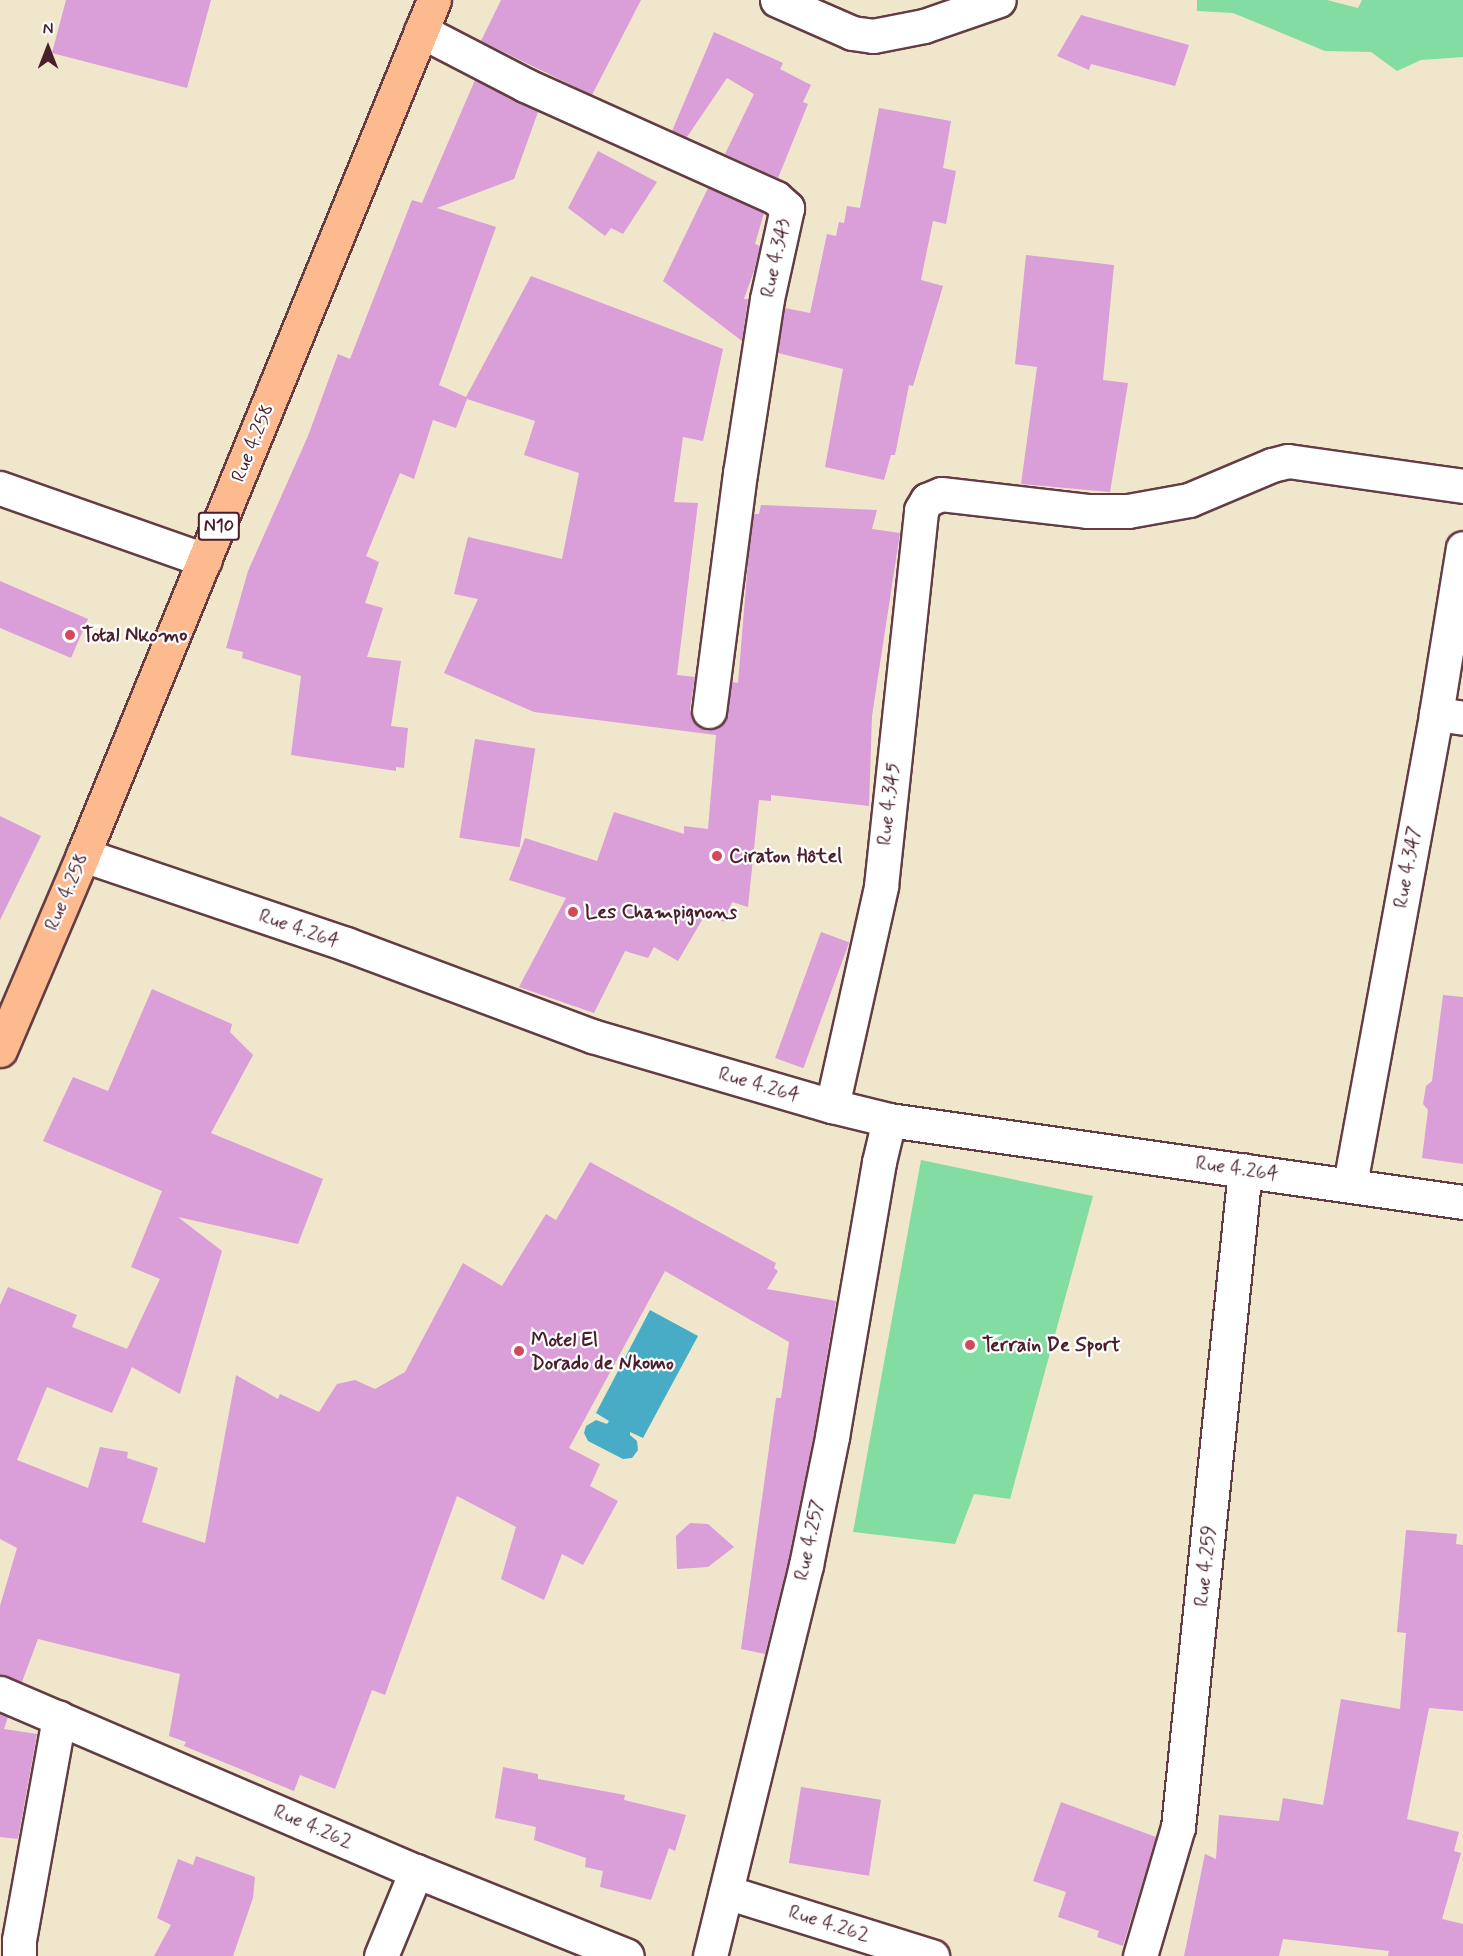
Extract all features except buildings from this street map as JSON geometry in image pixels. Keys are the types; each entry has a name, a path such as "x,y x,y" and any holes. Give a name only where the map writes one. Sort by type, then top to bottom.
{"highway":[{"name":"Rue 4.258","path":"0,1050 205,560 434,0"}],"street":[{"path":"777,0 852,33 873,36 924,26 999,0"},
{"name":"Rue 4.343","path":"421,31 525,85 776,198 787,208 767,299 740,473 709,711"},
{"name":"Rue 4.345","path":"832,1106 881,886 921,510 927,500 941,495 1087,511 1128,511 1189,500 1288,461 1463,486"},
{"path":"0,488 205,560"},
{"name":"Rue 4.347","path":"1350,1184 1450,716 1463,548"},
{"name":"Rue 4.264","path":"83,855 346,944 592,1036 832,1106 889,1120 1350,1184 1463,1202"},
{"name":"Rue 4.257","path":"710,1956 808,1553 832,1437 877,1173 889,1120"},
{"name":"Rue 4.259","path":"1140,1956 1178,1827 1245,1170"},
{"name":"Rue 4.262","path":"0,1693 416,1871 627,1956"},
{"path":"19,1956 19,1940 59,1718"},
{"path":"381,1956 416,1871"},
{"name":"Rue 4.262","path":"726,1892 932,1956"}],"green space":[{"path":"1197,0 1327,0 1358,8 1362,0 1463,0 1463,57 1421,60 1397,71 1371,52 1325,51 1233,13 1197,11"},
{"name":"Terrain De Sport","path":"921,1160 1093,1196 1010,1499 974,1494 955,1544 853,1532"}],"water":[{"path":"650,1310 698,1336 643,1438 630,1432 630,1435 637,1441 638,1450 632,1458 623,1459 588,1441 584,1433 586,1426 596,1420 607,1424 609,1421 596,1413"}],"place":[{"name":"Total Nkomo","path":"70,635"},
{"name":"Ciraton Hôtel","path":"717,856"},
{"name":"Les Champignons","path":"573,912"},
{"name":"Terrain De Sport","path":"970,1345"},
{"name":"Motel El Dorado de Nkomo","path":"519,1351"}]}
